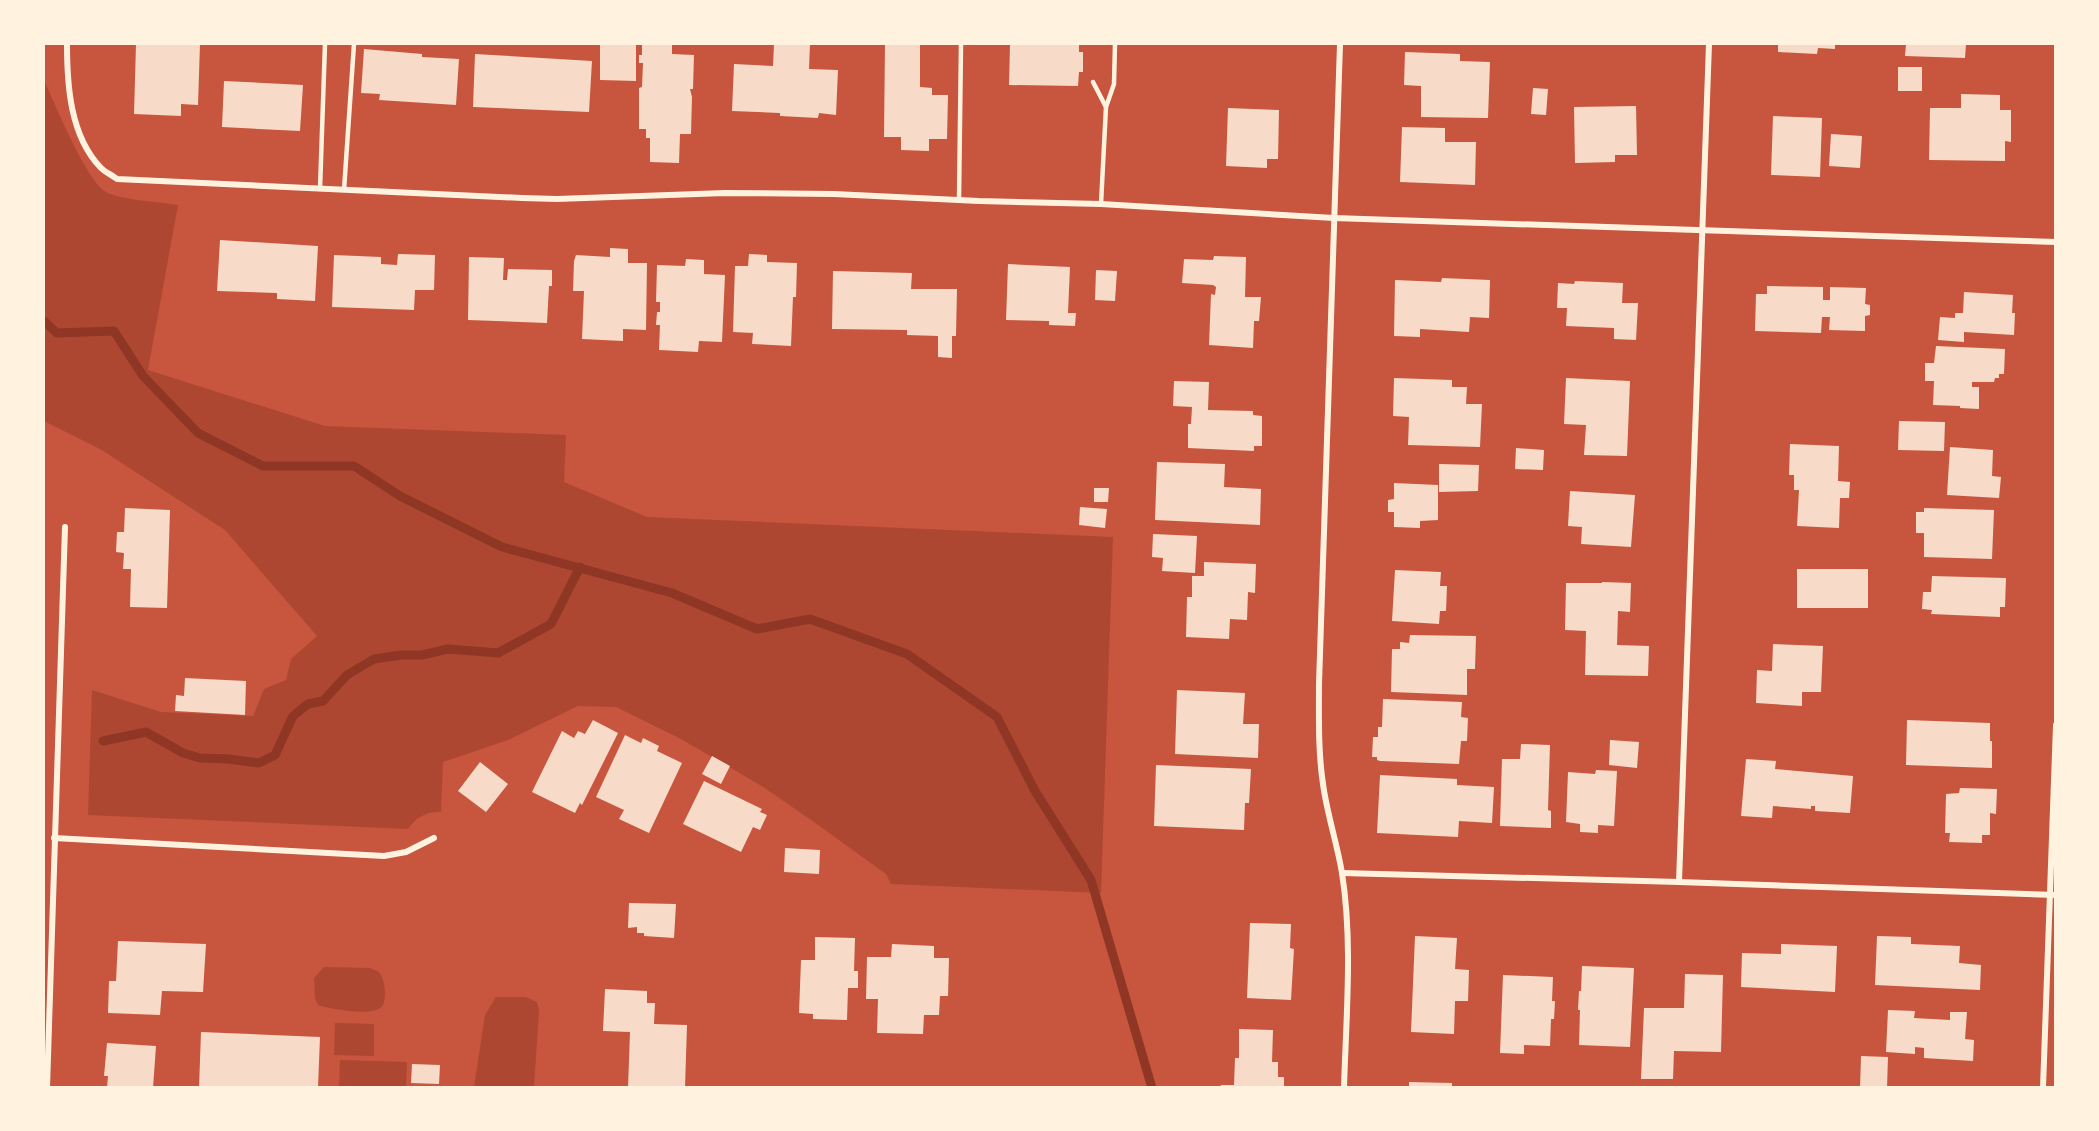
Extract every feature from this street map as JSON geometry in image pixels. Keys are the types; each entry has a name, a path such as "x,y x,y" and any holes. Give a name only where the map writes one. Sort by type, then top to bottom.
{"street":[{"path":"67,44 67,83 79,129 101,168 117,179 557,199 757,193 834,194 1101,204 1334,218 2055,242"},
{"path":"1340,44 1319,742 1322,784 1342,873 1348,979 1344,1088"},
{"path":"1679,882 1709,44"},
{"path":"46,1088 65,527"},
{"path":"2043,1088 2053,895 2055,725"},
{"path":"54,838 384,856 406,852 434,838"},
{"path":"1342,873 2053,895"}],"lane":[{"path":"320,189 325,44"},
{"path":"344,190 354,44"},
{"path":"959,200 961,44"},
{"path":"1101,204 1106,107 1114,84 1115,44"},
{"path":"1093,82 1106,107"}],"shaded area":[{"path":"44,80 81,158 98,185 112,195 178,205 148,370 325,426 566,435 564,482 647,517 1113,537 1101,893 891,884 886,874 760,785 681,739 616,707 578,706 508,740 443,762 441,812 422,816 408,829 88,815 92,690 161,712 253,716 264,689 286,680 291,659 317,636 225,530 100,449 44,421"},
{"path":"324,967 370,968 379,972 385,989 383,1005 375,1010 359,1012 318,1005 315,998 314,978"},
{"path":"496,997 526,997 537,1002 539,1010 534,1087 474,1087 485,1015"},
{"path":"335,1023 374,1024 374,1056 334,1055"},
{"path":"340,1060 407,1062 406,1087 339,1087"}],"building":[{"path":"136,44 200,44 198,105 181,104 181,116 134,114"},
{"path":"600,44 636,44 636,81 600,80"},
{"path":"642,44 672,44 672,54 694,55 693,89 690,89 692,97 691,134 680,134 679,163 650,162 650,138 646,138 646,129 639,129 639,88 642,87 643,63 639,63 639,55 642,55"},
{"path":"774,44 810,44 809,69 838,70 836,115 819,113 818,118 780,116 780,113 732,111 734,64 773,66"},
{"path":"885,44 920,44 920,87 932,88 932,95 948,95 947,139 929,139 929,151 901,150 901,137 884,137"},
{"path":"1010,44 1079,44 1079,52 1083,52 1083,72 1079,72 1078,86 1009,85"},
{"path":"1778,44 1835,44 1835,49 1818,48 1817,54 1778,52"},
{"path":"1906,44 1966,44 1965,58 1905,56"},
{"path":"364,49 422,54 422,57 459,59 456,105 379,100 380,94 361,93"},
{"path":"1405,52 1460,54 1460,61 1490,62 1488,118 1421,117 1421,86 1404,85"},
{"path":"475,54 592,61 589,112 473,107"},
{"path":"1898,67 1922,67 1922,91 1898,91"},
{"path":"224,81 303,85 300,131 222,127"},
{"path":"1533,88 1548,89 1546,115 1531,114"},
{"path":"1961,94 2000,95 2000,110 2011,110 2011,142 2005,141 2005,161 1929,160 1930,108 1961,108"},
{"path":"1636,106 1637,155 1615,155 1615,162 1575,163 1574,107"},
{"path":"1228,108 1279,110 1278,159 1267,159 1267,168 1226,166"},
{"path":"1773,116 1822,118 1820,177 1771,175"},
{"path":"1402,127 1445,128 1445,142 1476,142 1475,185 1400,182"},
{"path":"1831,134 1862,136 1860,168 1829,166"},
{"path":"220,240 318,246 315,301 277,299 277,293 217,291"},
{"path":"610,248 628,249 628,263 647,263 646,330 623,329 623,341 582,339 584,291 573,291 574,261 576,255 610,257"},
{"path":"398,254 435,255 434,290 415,290 414,310 332,307 334,255 381,257 381,264 397,265"},
{"path":"749,254 767,255 767,262 797,263 791,346 752,344 753,333 733,332 735,266 748,266"},
{"path":"1214,256 1246,257 1245,297 1261,297 1259,321 1254,321 1253,348 1209,345 1211,294 1215,295 1216,287 1182,283 1184,259 1213,260"},
{"path":"469,257 504,258 503,280 507,280 508,269 552,270 547,323 468,320"},
{"path":"686,259 704,260 704,274 725,275 722,342 699,341 698,352 659,350 660,325 656,325 657,312 660,312 660,302 656,302 657,265 685,266"},
{"path":"1008,264 1070,267 1068,313 1076,313 1075,326 1049,325 1049,321 1006,320"},
{"path":"1096,270 1117,271 1115,301 1095,300"},
{"path":"833,271 912,273 911,289 957,289 956,336 952,336 952,358 938,357 938,336 907,335 907,330 832,329"},
{"path":"1442,278 1490,280 1489,318 1470,317 1469,332 1420,329 1420,337 1394,336 1395,280 1441,282"},
{"path":"1575,281 1623,283 1622,303 1638,303 1636,340 1614,339 1614,328 1566,326 1567,308 1557,308 1558,283 1574,284"},
{"path":"1767,286 1823,287 1823,300 1830,300 1830,287 1866,288 1865,304 1870,305 1870,315 1865,316 1865,331 1829,330 1830,317 1822,317 1821,333 1755,331 1756,294 1767,294"},
{"path":"1964,292 2013,295 2014,335 1964,332 1964,342 1938,340 1940,317 1955,318 1955,313 1963,313"},
{"path":"1936,346 2005,349 2004,374 1999,374 1999,378 1995,378 1994,382 1972,382 1972,387 1979,387 1979,409 1933,405 1934,381 1925,381 1925,363 1934,363"},
{"path":"1394,378 1452,380 1452,387 1467,387 1466,404 1482,404 1480,447 1408,445 1409,417 1393,416"},
{"path":"1566,378 1630,381 1627,456 1584,455 1586,425 1564,424"},
{"path":"1174,381 1209,382 1208,410 1253,411 1253,415 1262,416 1262,446 1254,446 1254,451 1188,448 1188,424 1191,424 1192,407 1173,406"},
{"path":"1899,421 1945,422 1944,451 1898,450"},
{"path":"1790,444 1839,446 1838,481 1850,482 1849,498 1840,498 1839,528 1797,526 1799,490 1794,490 1794,475 1789,475"},
{"path":"1950,447 1993,450 1992,476 2001,477 1999,498 1947,495"},
{"path":"1516,448 1544,450 1543,470 1515,469"},
{"path":"1157,462 1225,464 1224,487 1261,489 1260,525 1155,520"},
{"path":"1439,464 1479,465 1478,491 1439,492"},
{"path":"1394,483 1438,485 1438,520 1420,521 1420,528 1394,527 1394,512 1388,512 1388,500 1394,499"},
{"path":"1094,488 1109,488 1108,502 1094,502"},
{"path":"1570,491 1635,495 1631,547 1581,544 1582,527 1568,526"},
{"path":"1080,507 1107,509 1105,528 1079,525"},
{"path":"125,508 170,510 167,608 130,607 131,569 123,569 124,553 116,552 117,532 124,532"},
{"path":"1924,508 1994,510 1992,559 1924,557 1924,533 1916,533 1916,512 1924,512"},
{"path":"1153,534 1197,536 1195,573 1162,571 1163,558 1152,557"},
{"path":"1204,562 1256,564 1255,593 1248,592 1247,620 1230,619 1229,639 1186,637 1187,597 1192,597 1192,576 1204,576"},
{"path":"1797,569 1868,569 1868,608 1797,608"},
{"path":"1395,570 1441,572 1440,586 1447,586 1446,611 1440,611 1439,624 1392,621"},
{"path":"1932,576 2006,578 2005,607 2000,607 2000,617 1931,614 1932,610 1922,609 1923,592 1931,592"},
{"path":"1566,583 1631,583 1630,612 1618,611 1617,645 1649,646 1648,676 1585,675 1586,631 1565,630"},
{"path":"1410,635 1476,636 1475,669 1467,669 1467,695 1391,692 1392,649 1400,649 1400,642 1409,643"},
{"path":"1773,644 1823,646 1821,692 1802,692 1802,706 1756,703 1757,670 1772,671"},
{"path":"185,678 246,681 245,715 175,711 176,695 184,696"},
{"path":"1177,690 1245,693 1243,724 1259,724 1258,758 1175,754"},
{"path":"1383,699 1462,702 1461,717 1468,718 1467,741 1461,741 1459,764 1380,761 1377,757 1372,757 1373,737 1378,737 1378,727 1382,727"},
{"path":"593,720 618,733 582,805 580,803 575,813 532,792 562,731 574,738 578,731 585,734"},
{"path":"1907,720 1990,723 1992,768 1906,765"},
{"path":"625,735 641,743 643,738 659,746 657,751 682,763 649,833 619,819 624,810 596,797"},
{"path":"1610,740 1639,742 1637,768 1609,765"},
{"path":"1521,744 1550,745 1548,810 1551,811 1551,828 1500,826 1502,759 1520,759"},
{"path":"712,756 730,766 721,784 702,774"},
{"path":"1746,759 1776,761 1775,769 1853,776 1850,813 1815,811 1815,806 1811,806 1811,809 1773,806 1772,818 1741,816"},
{"path":"480,762 508,784 486,812 458,791"},
{"path":"1156,765 1251,769 1249,803 1245,803 1244,830 1154,826"},
{"path":"1596,770 1617,771 1614,826 1598,825 1598,833 1580,832 1580,824 1566,822 1568,772 1595,774"},
{"path":"1380,775 1457,779 1457,785 1494,787 1492,823 1459,821 1458,837 1377,833"},
{"path":"704,781 762,809 760,812 767,815 760,830 753,827 741,852 683,824"},
{"path":"1960,788 1997,789 1996,814 1990,813 1990,835 1982,835 1982,843 1949,842 1950,833 1945,833 1946,794 1959,793"},
{"path":"785,848 820,850 819,874 784,872"},
{"path":"629,903 676,904 674,938 644,936 644,933 637,933 637,927 628,928"},
{"path":"1250,923 1291,924 1290,948 1294,949 1291,1000 1247,998"},
{"path":"1415,936 1457,938 1455,969 1469,970 1468,1001 1455,1001 1454,1034 1411,1032"},
{"path":"1877,936 1911,937 1911,944 1960,946 1959,963 1981,965 1980,990 1875,985"},
{"path":"815,937 855,938 854,971 858,971 858,988 848,988 847,1020 813,1019 813,1014 799,1013 801,960 815,960"},
{"path":"118,941 206,944 203,992 162,991 160,1015 108,1013 109,981 116,981"},
{"path":"892,944 934,946 934,958 949,958 948,996 940,996 939,1015 924,1015 923,1034 877,1033 878,999 866,999 867,957 891,957"},
{"path":"1781,944 1837,946 1835,992 1741,987 1742,953 1781,954"},
{"path":"1582,966 1634,968 1630,1047 1579,1045 1580,1010 1578,1010"},
{"path":"1685,974 1723,975 1721,1052 1674,1051 1673,1079 1641,1079 1644,1008 1684,1008"},
{"path":"1503,975 1553,977 1552,1001 1555,1001 1554,1019 1551,1019 1550,1046 1524,1045 1524,1054 1500,1053"},
{"path":"605,989 647,991 647,1003 655,1003 654,1024 687,1025 685,1088 628,1088 630,1032 603,1031"},
{"path":"1888,1010 1915,1011 1914,1018 1950,1020 1950,1012 1967,1012 1965,1039 1974,1040 1973,1061 1924,1058 1924,1048 1915,1047 1915,1054 1886,1052"},
{"path":"1239,1029 1273,1030 1272,1062 1278,1062 1278,1077 1284,1077 1284,1088 1220,1088 1221,1085 1234,1085 1235,1058 1239,1058"},
{"path":"201,1032 320,1037 318,1088 199,1088"},
{"path":"107,1043 156,1046 153,1088 107,1088 108,1076 104,1076"},
{"path":"1861,1056 1888,1057 1887,1088 1860,1088"},
{"path":"412,1064 440,1065 439,1084 411,1083"},
{"path":"1409,1082 1452,1083 1452,1088 1409,1088"}],"waterway":[{"path":"44,321 57,333 114,331 143,376 198,433 263,466 354,466 400,496 502,547 672,593 757,629 810,619 907,654 997,717 1035,791 1091,880 1152,1088"},
{"path":"103,741 146,732 183,753 200,758 259,763 275,755 293,716 308,704 323,701 347,675 374,659 422,655 448,649 498,653 551,624 580,567"}]}
